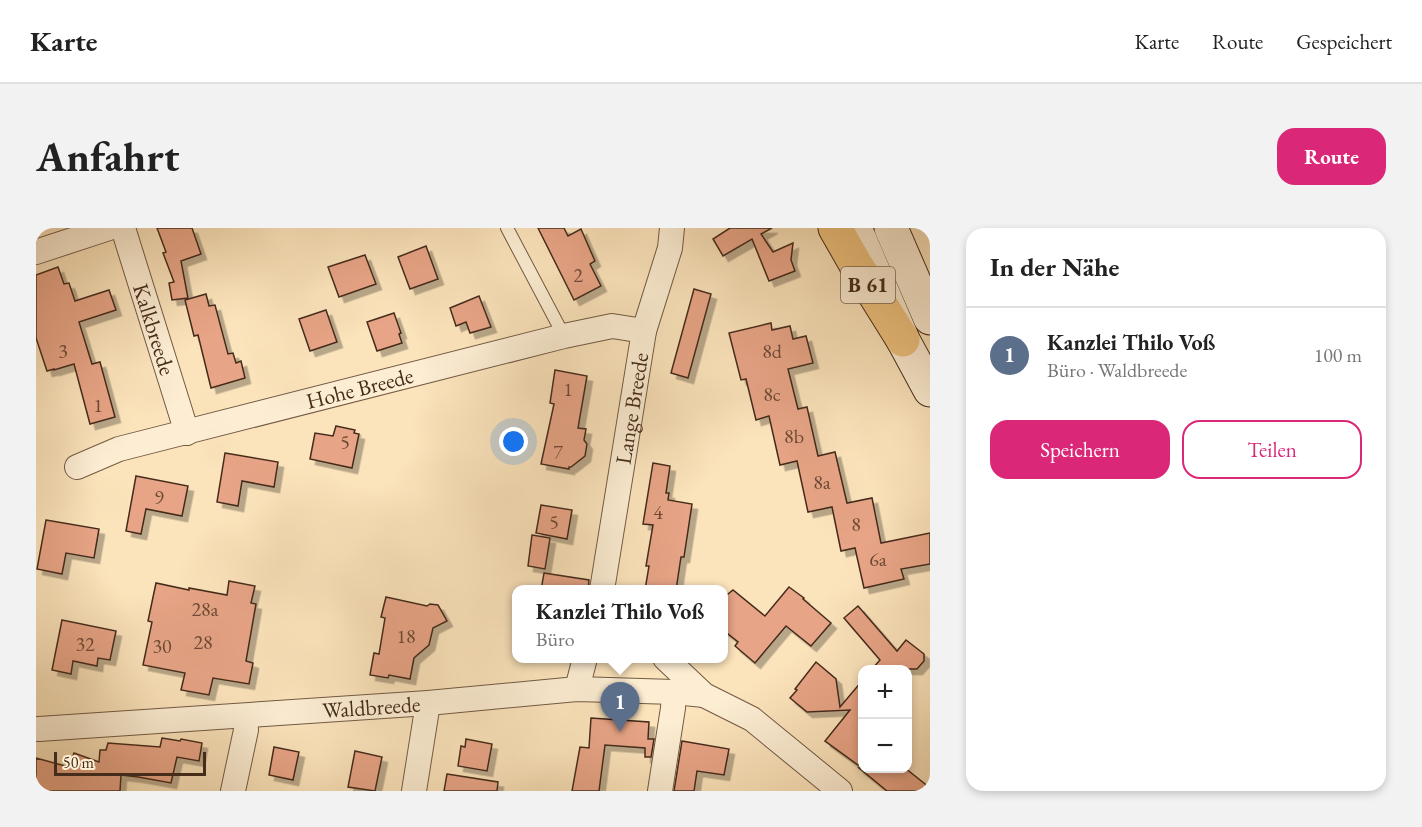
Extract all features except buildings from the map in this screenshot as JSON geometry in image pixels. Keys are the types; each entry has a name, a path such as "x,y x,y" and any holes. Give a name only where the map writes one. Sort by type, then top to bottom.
{"highway":[{"name":"B 61","path":"835,228 903,340"}],"main road":[{"path":"855,228 903,340 930,390"},
{"path":"891,228 930,318"}],"street":[{"path":"36,252 109,228"},
{"name":"Kalkbreede","path":"123,228 187,433"},
{"name":"Lange Breede","path":"603,585 644,332 670,248 672,228"},
{"name":"Hohe Breede","path":"77,467 119,449 564,336 612,326 644,332"},
{"path":"577,689 584,663"},
{"name":"Waldbreede","path":"670,663 704,695 752,719 840,791"},
{"name":"Waldbreede","path":"39,729 428,703 577,689 704,695"},
{"path":"660,791 674,692"},
{"path":"414,791 428,703"},
{"path":"233,791 246,730 245,716"}],"lane":[{"path":"507,228 564,336"}],"place":[{"name":"Kanzlei Thilo Voß","path":"620,732"}]}
